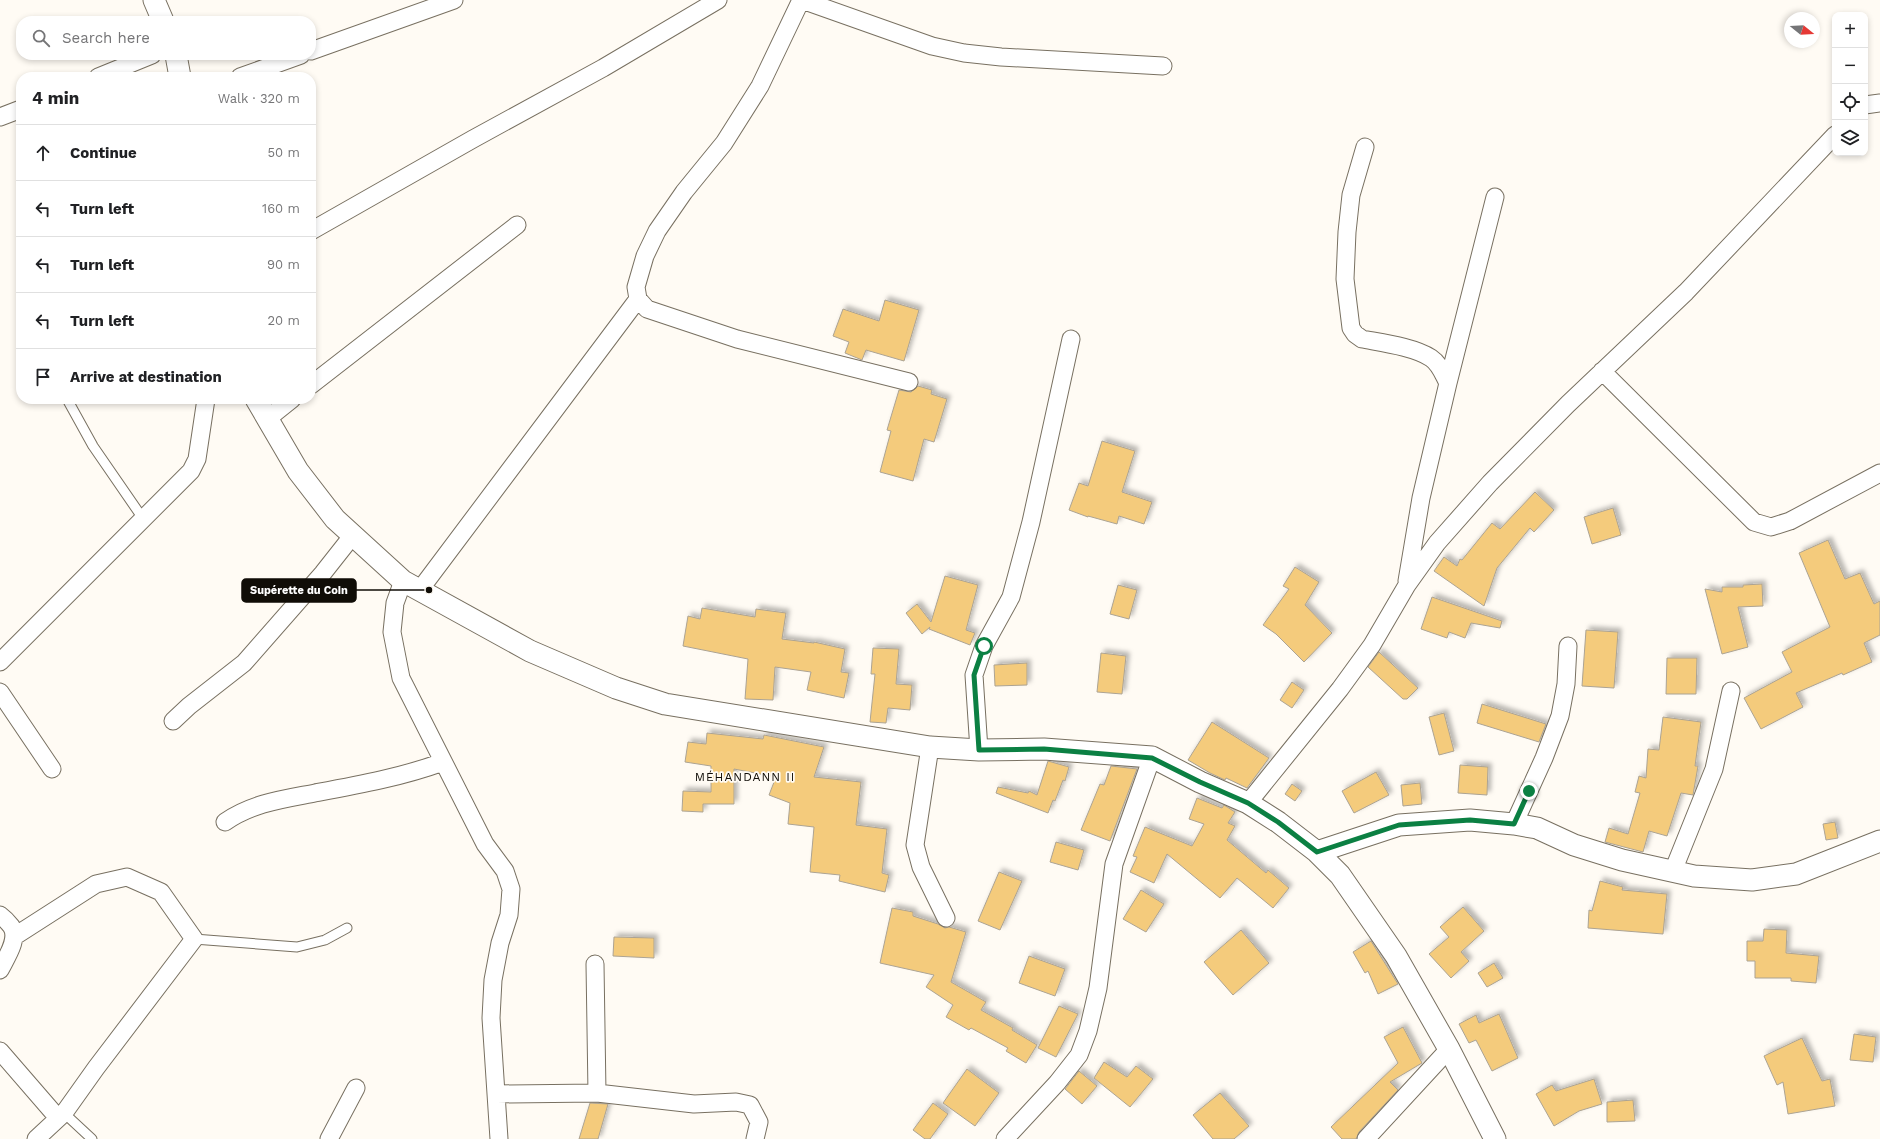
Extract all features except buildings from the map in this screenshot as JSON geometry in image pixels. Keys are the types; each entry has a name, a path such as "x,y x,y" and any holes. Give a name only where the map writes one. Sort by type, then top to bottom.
{"street":[{"path":"154,0 161,16"},
{"path":"316,49 454,0"},
{"path":"316,228 473,139 603,68 718,0"},
{"path":"909,382 737,339 647,309 638,299 636,287 645,256 658,231 684,192 724,143 760,86 802,0 932,46 964,53 1001,57 1163,66"},
{"path":"110,72 140,60"},
{"path":"177,60 179,72"},
{"path":"254,72 287,60"},
{"path":"1868,105 1880,103"},
{"path":"0,117 16,111"},
{"path":"1248,803 1340,689 1372,645 1407,585 1437,543 1490,483 1568,404 1686,292 1832,138"},
{"path":"1365,147 1351,195 1347,232 1344,279 1351,328 1355,334 1362,338 1417,352 1432,358 1441,369 1448,383"},
{"path":"1407,585 1422,498 1448,383 1495,198"},
{"path":"316,381 517,225"},
{"path":"499,1139 491,1018 493,980 500,943 509,915 511,889 505,871 485,844 402,678 392,632 395,603 411,586 638,299"},
{"path":"979,750 974,675 984,646 1011,597 1031,522 1071,339"},
{"path":"1602,371 1754,522 1771,527 1790,522 1880,473"},
{"path":"0,662 144,520 191,471 197,459 205,404"},
{"path":"259,404 298,471 335,518 411,586 530,651 616,688 665,704 930,747 979,750 1044,749 1152,758 1200,782 1248,803 1278,822 1317,852 1340,875 1396,956 1449,1049 1495,1139"},
{"path":"267,419 286,404"},
{"path":"173,721 189,706 244,663 318,579 353,535"},
{"path":"1514,824 1544,758 1560,716 1566,684 1568,646"},
{"path":"1673,872 1714,768 1731,691"},
{"path":"0,692 52,769"},
{"path":"930,747 915,845 921,867 946,918"},
{"path":"1005,1139 1057,1084 1079,1055 1088,1031 1098,988 1114,864 1152,758"},
{"path":"225,822 236,814 280,799 413,773 443,762"},
{"path":"1317,852 1399,825 1470,820 1514,824 1537,828 1574,845 1622,860 1673,872 1694,876 1752,880 1796,874 1877,846"},
{"path":"0,970 15,936 96,884 127,878 161,892 194,939 61,1115 36,1139"},
{"path":"0,915 12,927 15,936"},
{"path":"595,964 597,1093"},
{"path":"1366,1139 1449,1049"},
{"path":"0,1051 61,1115"},
{"path":"329,1139 356,1088"},
{"path":"497,1094 597,1093 694,1104 736,1102 750,1105 759,1122 755,1139"}],"lane":[{"path":"70,404 93,446 144,520"},
{"path":"194,939 297,947 325,940 347,928"},
{"path":"61,1115 92,1139"}],"place":[{"name":"Supérette du Coin","path":"429,590"}],"district":[{"name":"MÉHANDANN II","path":"745,777"}],"route":[{"path":"984,646 974,675 979,750 1044,749 1152,758 1200,782 1248,803 1278,822 1317,852 1399,825 1470,820 1514,824 1529,791"}]}
